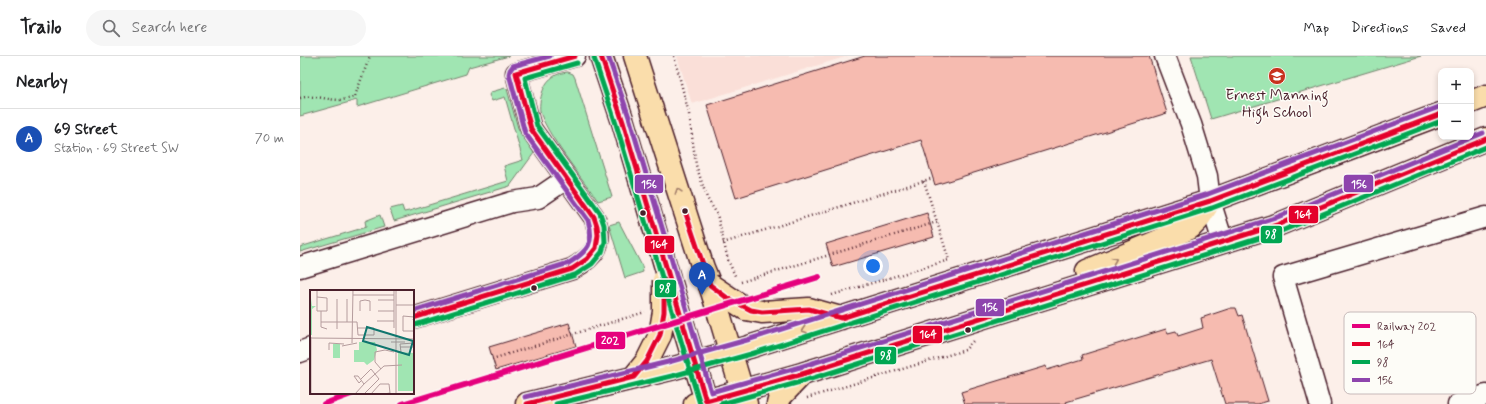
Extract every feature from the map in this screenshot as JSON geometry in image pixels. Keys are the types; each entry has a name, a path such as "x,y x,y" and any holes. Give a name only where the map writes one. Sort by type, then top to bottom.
{"main road":[{"path":"600,56 622,122 666,274 684,328 694,362 703,403 744,398 802,374 1277,225 1460,148 1486,139"},
{"path":"650,56 638,66 731,351 744,398"},
{"path":"1474,101 1486,96"},
{"path":"527,404 694,362 841,318 1210,201 1438,115"},
{"path":"1460,148 1486,134"},
{"path":"935,332 1174,236 1194,224 1210,201"},
{"path":"634,377 647,361 660,335 664,312 666,274"},
{"path":"706,276 746,309 762,312 809,309 841,318"},
{"path":"778,404 780,397 802,374"}],"lane":[{"path":"414,318 572,269 587,261 594,253 599,230 594,217 532,129 516,73 575,56"},
{"path":"1165,56 1191,124 1203,162 1209,182 1210,201 1223,242"},
{"path":"300,267 512,202 538,198 566,179"},
{"path":"1320,404 1283,276 1486,217"},
{"path":"300,352 310,348"},
{"path":"1458,404 1486,395"}],"path":[{"path":"300,98 309,96 340,102 355,96 370,56"},
{"path":"674,56 689,114 696,165 707,198 717,214 728,260"},
{"path":"723,243 933,178"},
{"path":"829,295 949,260 931,199 924,181"},
{"path":"930,224 938,222"},
{"path":"770,301 776,301"}],"shaded area":[{"path":"677,56 848,56 692,104"}],"green space":[{"path":"300,56 509,56 469,67 466,74 357,107 357,100 300,116"},
{"name":"Ernest Manning High School","path":"1191,56 1421,56 1211,119"},
{"path":"568,72 573,74 575,78 612,197 598,201 557,143 543,120 540,111 540,100 546,84 553,77"},
{"path":"505,88 507,89 518,128 534,153 510,186 394,221 390,209 402,206 404,212 409,211 508,181 504,166 523,160 505,97 492,101 489,95 491,92"},
{"path":"380,215 384,227 300,252 300,247 366,227 365,221"},
{"path":"619,222 642,266 643,272 625,278 609,225"}],"building":[{"path":"865,56 1149,56 1167,113 935,185 921,140 736,198 707,105"},
{"path":"927,213 934,237 833,267 826,244"},
{"path":"1231,308 1236,308 1239,316 1242,315 1268,401 1258,404 1225,404 1211,359 1066,402 1067,404 965,404 961,392 1046,366 1047,370 1083,359 1082,355 1166,329 1168,333 1176,331 1178,336 1203,328 1201,318"},
{"path":"569,323 576,346 496,370 489,347"}],"rail line":[{"name":"202","path":"402,404 819,277"},
{"name":"202","path":"324,404 351,394"}],"transit line":[{"name":"156","path":"414,311 569,263 581,254 588,246 591,235 588,220 525,133 509,74 513,66 550,56"},
{"name":"164","path":"414,318 572,269 587,259 596,248 598,235 594,217 531,129 516,73 575,56"},
{"name":"164","path":"601,56 623,122 706,401 802,374 1277,225 1486,139"},
{"name":"156","path":"608,56 630,120 711,392 800,367 1275,218 1483,133"},
{"name":"98","path":"594,58 616,124 700,404"},
{"name":"98","path":"415,325 575,275 592,264 602,252 605,242 604,225 600,213 537,126 525,78 577,63"},
{"name":"156","path":"525,397 672,361 747,340 1208,194 1438,107"},
{"name":"164","path":"685,211 710,285 726,297 751,310 762,312 809,309 841,318 1210,201 1438,115"},
{"name":"98","path":"556,404 676,375 751,354 1212,208 1438,122"},
{"name":"98","path":"721,404 804,381 1279,232 1486,147"},
{"name":"164","path":"527,404 634,377 647,361 660,335 664,312 664,280"}],"place":[{"name":"Ernest Manning High School","path":"1277,76"},
{"name":"69 Street","path":"702,295"}]}
